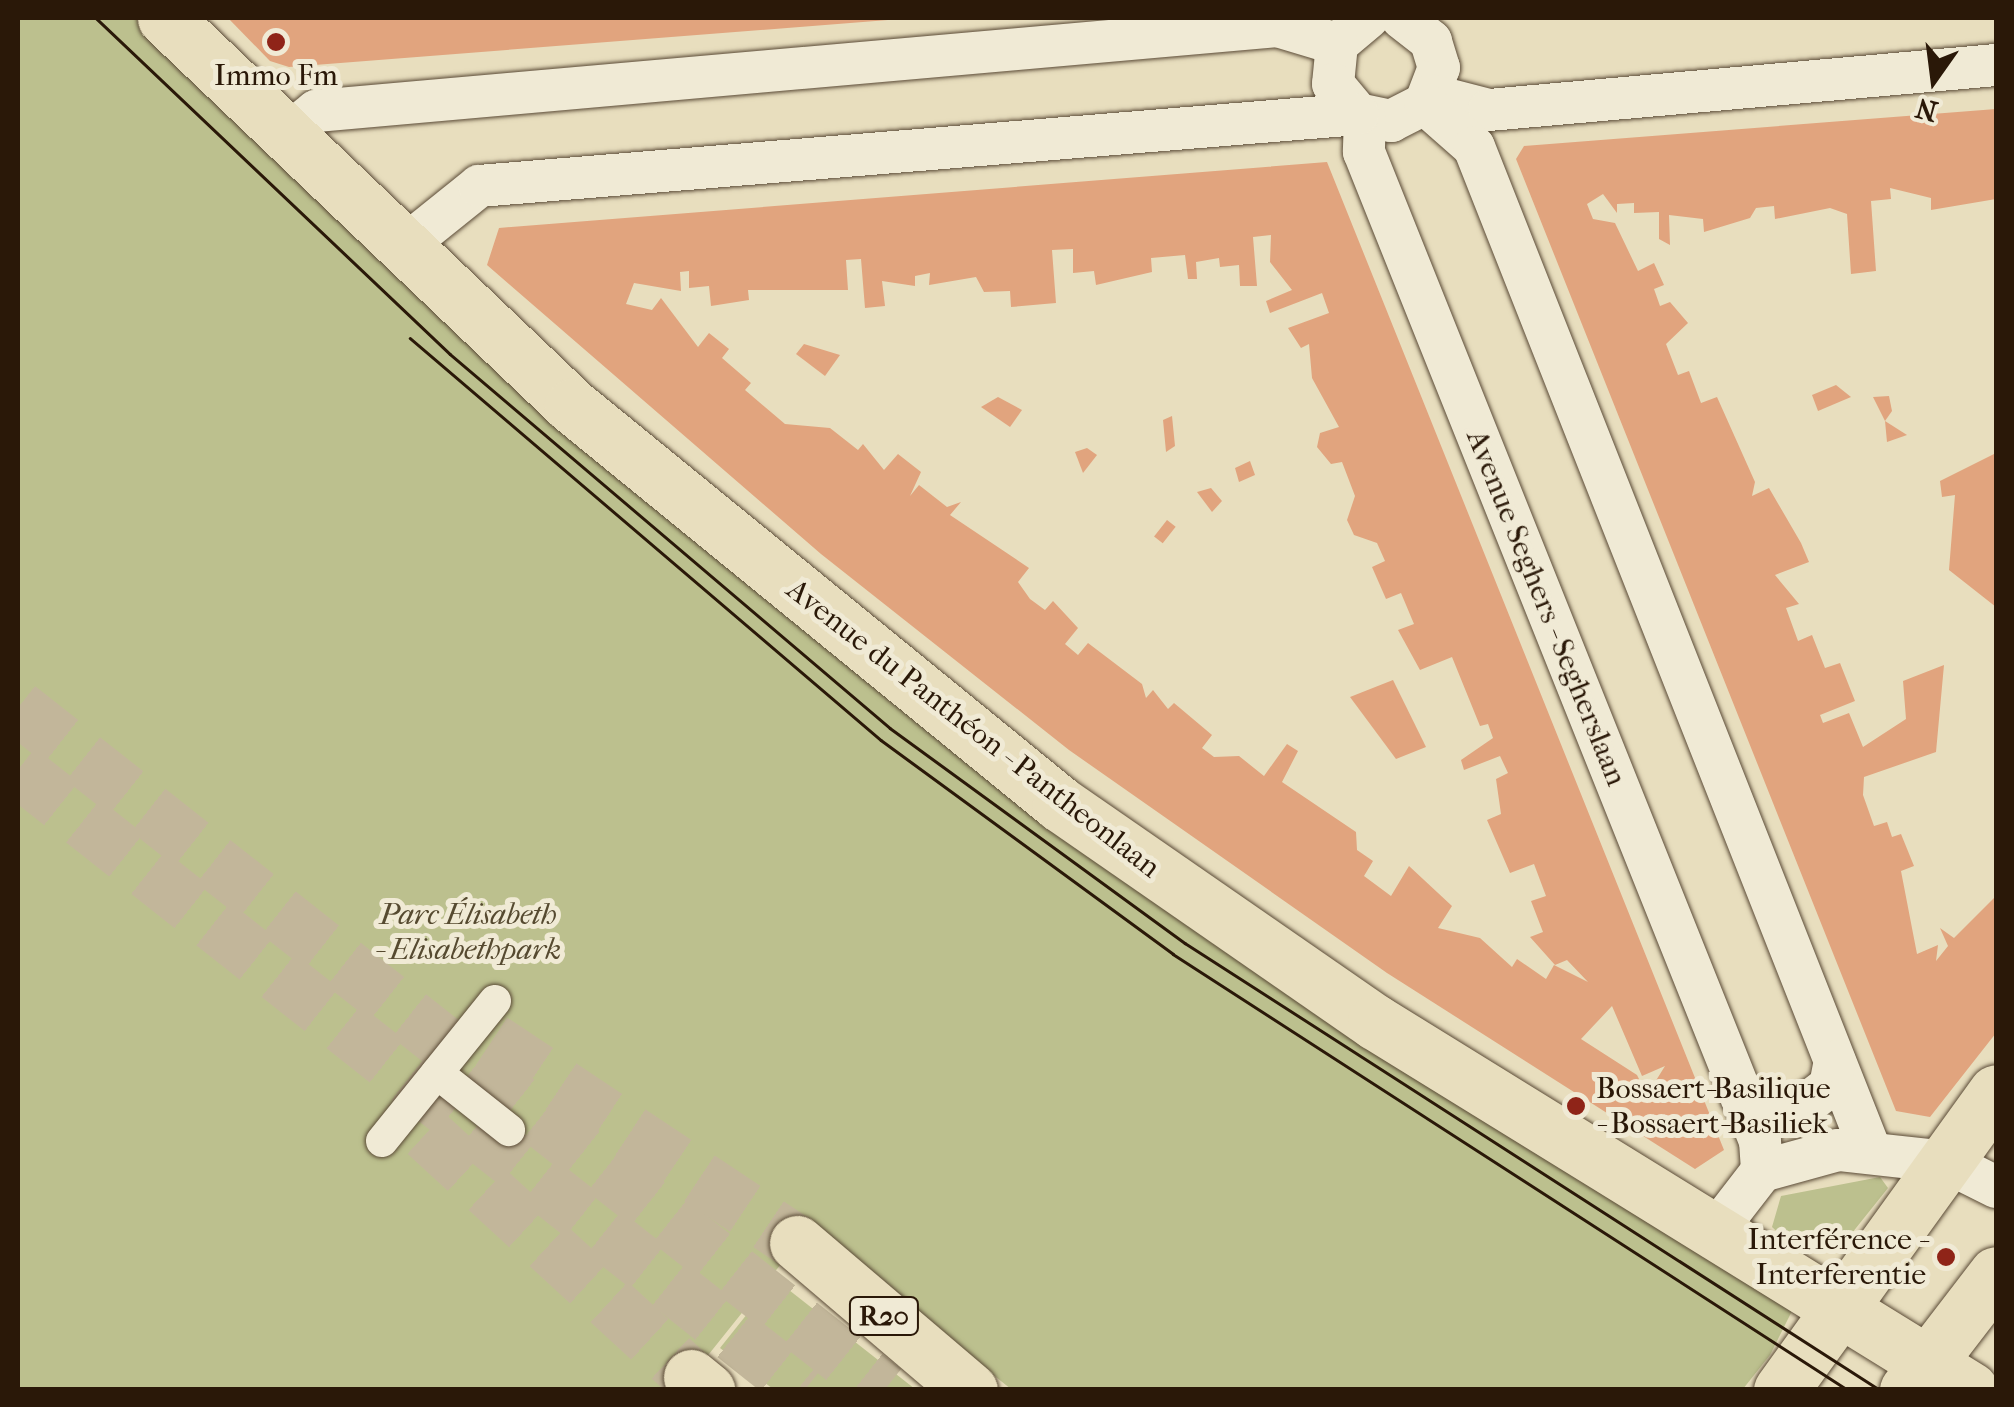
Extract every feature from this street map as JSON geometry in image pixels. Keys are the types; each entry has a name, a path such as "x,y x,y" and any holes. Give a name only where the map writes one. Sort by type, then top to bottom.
{"main road":[{"name":"Avenue du Panthéon - Pantheonlaan","path":"166,18 283,138 572,406 1060,804 1375,1022 1839,1309 1935,1381"},
{"path":"1781,1390 1996,1092"},
{"name":"R20","path":"798,1243 970,1390"},
{"path":"1935,1381 1996,1274"}],"street":[{"path":"402,248 480,186 1362,116 1404,118 1428,99 1436,54 1414,19"},
{"path":"283,138 316,111 1277,26 1342,29 1333,84 1362,116"},
{"path":"1428,99 1489,110 1996,66"},
{"path":"1428,99 1474,147 1869,1147"},
{"name":"Avenue Seghers - Segherslaan","path":"1362,116 1364,152 1741,1097 1762,1171"},
{"path":"382,1141 495,1001"},
{"path":"1741,1097 1766,1112 1793,1114 1818,1101 1834,1060"},
{"path":"436,1073 510,1130"},
{"path":"1714,1233 1762,1171 1869,1147 1946,1162 1996,1187"}],"green space":[{"name":"Parc Élisabeth - Elisabethpark","path":"18,18 136,18 529,391 1792,1311 1770,1355 1743,1389 1011,1389 809,1229 681,1389 18,1389"},
{"path":"1880,1177 1888,1188 1840,1248 1821,1251 1792,1234 1787,1241 1772,1227 1781,1196"},
{"path":"775,1279 915,1389 773,1389 720,1348"}],"building":[{"path":"228,18 888,20 289,67 270,61"},
{"path":"1996,109 1996,199 1931,210 1931,198 1890,188 1891,199 1871,201 1876,271 1851,274 1847,214 1830,208 1775,219 1774,206 1756,208 1750,218 1704,232 1703,219 1669,215 1670,245 1659,239 1659,212 1634,213 1634,203 1617,204 1617,213 1603,194 1587,204 1593,219 1615,223 1638,271 1654,263 1664,285 1654,289 1660,306 1670,302 1688,323 1666,344 1678,375 1689,371 1701,403 1717,397 1755,482 1752,496 1769,488 1801,543 1809,562 1775,575 1799,604 1786,608 1798,641 1812,635 1825,668 1840,663 1855,701 1820,715 1823,723 1849,713 1863,747 1906,719 1903,681 1944,665 1936,752 1864,777 1863,795 1874,826 1887,822 1892,837 1901,834 1914,866 1901,871 1917,954 1938,945 1936,961 1948,946 1940,928 1954,938 1996,896 1996,1033 1930,1117 1896,1111 1516,159 1524,146"},
{"path":"1327,162 1724,1150 1695,1169 1387,973 1069,750 821,554 487,265 499,228","holes":["1271,235 1270,262 1292,290 1266,301 1270,313 1322,293 1329,313 1288,328 1301,348 1309,344 1312,378 1339,427 1320,433 1317,447 1331,464 1342,462 1355,496 1347,520 1354,535 1377,543 1385,561 1372,567 1386,599 1401,593 1414,624 1398,630 1420,670 1452,657 1480,726 1488,724 1493,738 1461,760 1464,770 1500,756 1508,773 1496,779 1501,814 1487,820 1510,873 1534,864 1546,896 1531,901 1543,932 1530,937 1555,965 1567,960 1588,982 1554,965 1546,979 1517,959 1512,967 1480,938 1438,928 1452,906 1409,866 1391,896 1364,876 1373,861 1357,850 1356,832 1282,782 1298,751 1287,744 1264,776 1239,756 1214,757 1202,748 1212,735 1174,703 1168,709 1153,690 1146,698 1142,684 1088,643 1078,655 1065,644 1078,628 1053,601 1045,610 1030,599 1018,582 1029,568 950,515 961,502 947,507 919,485 910,496 921,472 898,454 884,470 863,444 858,450 830,428 785,424 745,390 751,383 722,358 729,349 709,333 698,347 661,298 652,310 626,304 634,283 681,291 680,272 689,271 689,288 709,286 711,306 749,300 748,290 848,290 846,260 861,259 865,308 885,306 882,281 915,286 915,276 930,273 929,285 976,277 984,292 1010,291 1011,307 1056,303 1052,250 1073,249 1073,273 1094,271 1096,285 1152,272 1151,258 1185,255 1188,279 1197,279 1196,262 1219,258 1220,267 1239,265 1240,286 1257,286 1253,237","1612,1006 1642,1076 1665,1066 1647,1095 1637,1075 1581,1039"]},
{"path":"804,344 840,355 825,376 796,354"},
{"path":"1836,385 1851,397 1818,411 1812,395"},
{"path":"1889,396 1892,411 1885,421 1873,397"},
{"path":"998,397 1022,410 1010,427 981,407"},
{"path":"1172,416 1175,446 1166,452 1163,420"},
{"path":"1885,421 1907,435 1887,442"},
{"path":"1087,448 1097,455 1083,473 1075,452"},
{"path":"1996,453 1996,607 1949,570 1955,495 1942,497 1940,481"},
{"path":"1250,461 1255,475 1239,482 1235,468"},
{"path":"1211,488 1222,501 1212,512 1197,492"},
{"path":"1167,520 1176,527 1163,543 1154,537"},
{"path":"1393,680 1426,747 1396,759 1350,697"}],"tunnel":[{"path":"18,707 884,1390"},
{"path":"18,769 804,1390"},
{"path":"492,1040 797,1243"},
{"path":"426,1133 691,1377"}],"tram line":[{"path":"96,18 450,354 890,728 1185,943 1880,1390"},
{"path":"410,338 881,740 1173,954 1848,1390"}],"place":[{"name":"Immo Fm","path":"276,42"},
{"name":"Bossaert-Basilique - Bossaert-Basiliek","path":"1576,1106"},
{"name":"Interférence - Interferentie","path":"1946,1257"}]}
